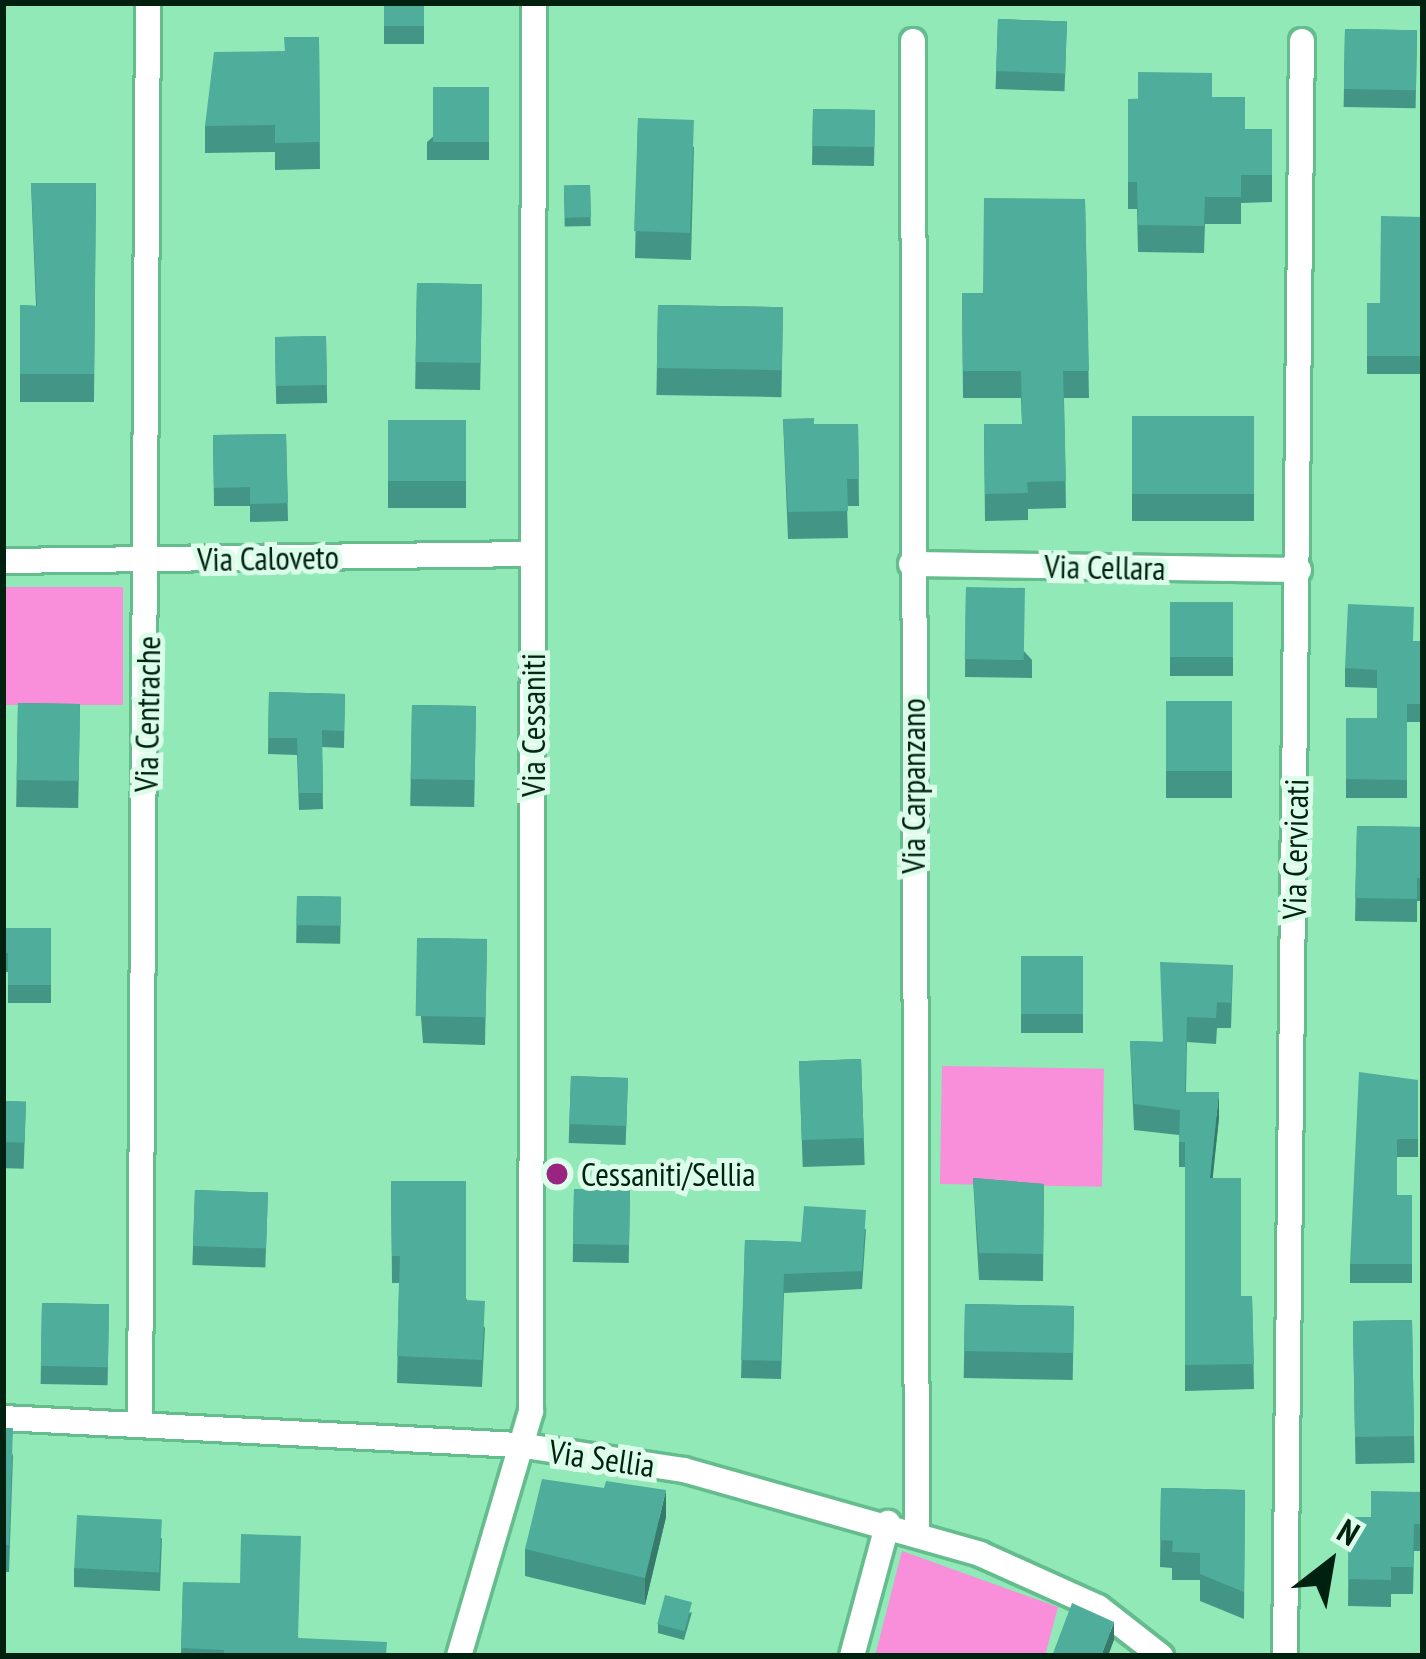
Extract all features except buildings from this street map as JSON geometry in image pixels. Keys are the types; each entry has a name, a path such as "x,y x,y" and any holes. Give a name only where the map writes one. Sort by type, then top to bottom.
{"street":[{"name":"Via Centrache","path":"140,1424 148,3"},
{"name":"Via Cessaniti","path":"459,1656 531,1411 534,3"},
{"name":"Via Carpanzano","path":"913,41 917,1532"},
{"name":"Via Cervicati","path":"1285,1656 1302,41"},
{"name":"Via Caloveto","path":"3,561 533,554"},
{"name":"Via Cellara","path":"911,564 1299,570"},
{"name":"Via Sellia","path":"3,1418 518,1445 726,1479 917,1532 1082,1598 1161,1656"},
{"path":"852,1656 888,1523"}],"shaded area":[{"path":"3,587 123,587 123,705 3,705"},
{"path":"942,1066 1104,1069 1102,1187 940,1184"},
{"path":"902,1551 1058,1607 1045,1656 875,1656"}],"place":[{"name":"Cessaniti/Sellia","path":"557,1174"}]}
